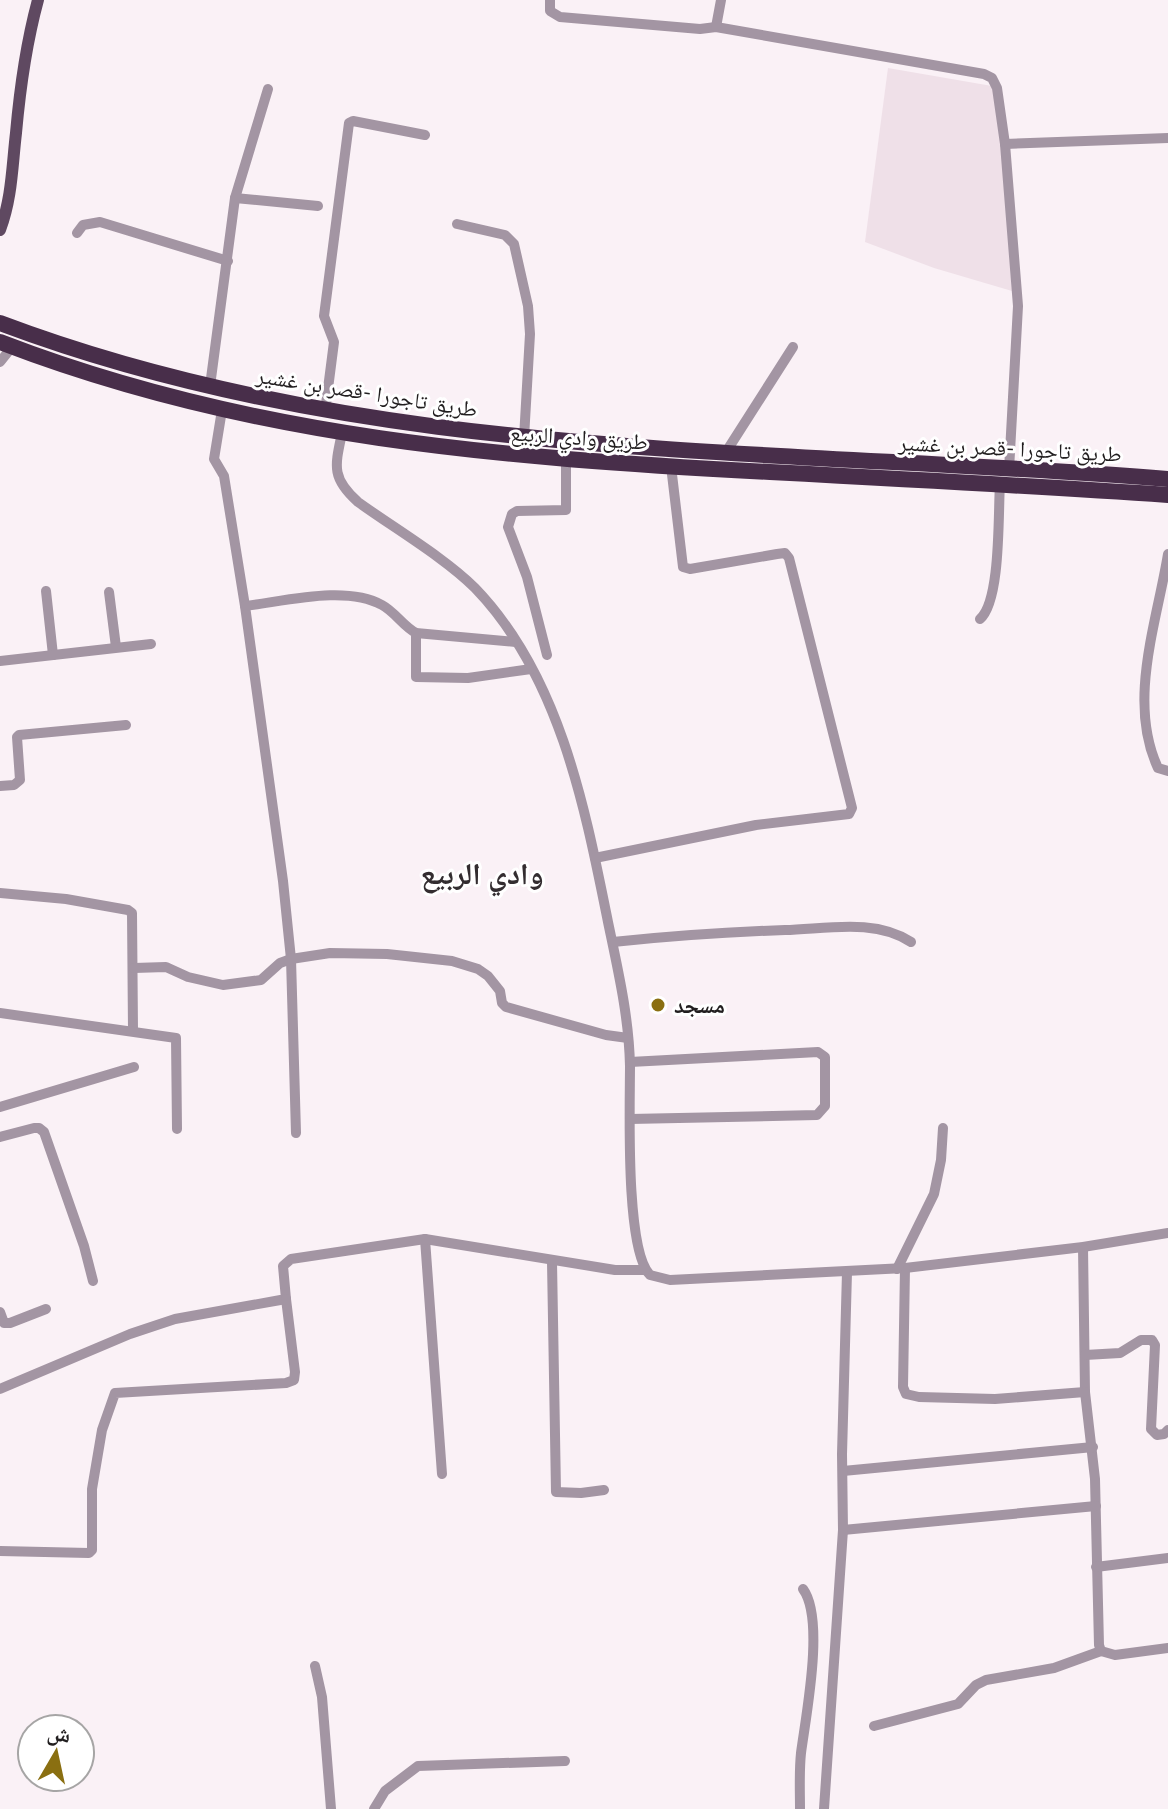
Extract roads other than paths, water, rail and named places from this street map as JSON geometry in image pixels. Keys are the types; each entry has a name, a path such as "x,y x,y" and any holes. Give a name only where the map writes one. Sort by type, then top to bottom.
{"highway":[{"name":"طريق تاجورا -قصر بن غشير","path":"4,322 113,362 325,412 524,438 1004,476 1168,479"},
{"name":"طريق وادي الربيع","path":"6,345 139,390 222,410 424,446 671,466 1004,476 1168,495"}],"main road":[{"path":"0,230 13,181 22,70 38,0"}],"street":[{"path":"550,0 550,11 560,17 700,29 716,27 984,74 992,78 997,88 1005,144 1018,306 994,594 980,619"},
{"path":"716,27 721,0"},
{"path":"210,386 235,198 268,89"},
{"path":"325,412 334,342 324,316 349,123 353,121 425,135"},
{"path":"1005,144 1168,138"},
{"path":"235,198 318,206"},
{"path":"77,233 83,225 100,222 228,261"},
{"path":"457,224 505,235 514,244 528,306 530,334 524,438"},
{"path":"0,362 6,345"},
{"path":"726,452 793,347"},
{"path":"222,410 214,459 224,476 283,881 291,959 296,1133"},
{"path":"342,433 336,465 342,485 358,502 468,582 488,603 531,669 563,739 595,858 622,987 630,1062 631,1185 645,1270"},
{"path":"547,655 527,577 508,527 512,514 517,511 566,510 566,458"},
{"path":"595,858 756,825 849,814 852,808 789,558 785,553 690,569 683,567 671,466"},
{"path":"1168,554 1146,672 1145,697 1154,761 1158,768 1168,771"},
{"path":"46,591 53,655"},
{"path":"109,592 116,647"},
{"path":"245,606 350,594 385,606 416,633 516,642"},
{"path":"416,633 416,677 468,678 531,669"},
{"path":"0,661 151,644"},
{"path":"0,786 14,785 20,780 19,735 126,725"},
{"path":"0,893 66,899 128,910 134,918 133,1030"},
{"path":"613,942 685,934 843,926 886,930 911,942"},
{"path":"134,968 166,967 188,977 223,985 261,980 280,963 291,959 355,952 452,961 478,969 488,976 500,991 506,1007 628,1038"},
{"path":"0,1013 176,1038 177,1129"},
{"path":"630,1062 818,1052 825,1057 825,1106 817,1115 630,1119"},
{"path":"0,1107 134,1067"},
{"path":"0,1137 34,1128 44,1132 93,1281"},
{"path":"943,1128 934,1194 901,1269 903,1387 906,1394 995,1399 1085,1392"},
{"path":"0,1551 89,1553 92,1550 92,1489 102,1430 115,1393 286,1383 294,1380 283,1266 286,1261 425,1239 552,1262 615,1270 645,1270 658,1278 670,1280 901,1269 1083,1247 1168,1233"},
{"path":"425,1239 442,1474"},
{"path":"1083,1247 1085,1392 1093,1447 1101,1651"},
{"path":"552,1262 556,1492 571,1494 604,1490"},
{"path":"824,1809 843,1530 847,1272"},
{"path":"0,1389 130,1334 175,1319 286,1299"},
{"path":"1,1316 4,1323 10,1323 46,1309"},
{"path":"1085,1355 1120,1353 1141,1340 1152,1340 1155,1345 1151,1429 1157,1435 1168,1430"},
{"path":"843,1471 1093,1447"},
{"path":"843,1530 1096,1506"},
{"path":"1096,1567 1168,1558"},
{"path":"800,1809 801,1760 813,1654 811,1604 803,1589"},
{"path":"874,1726 958,1704 976,1685 986,1680 1054,1668 1101,1651 1115,1655 1168,1648"},
{"path":"315,1666 322,1697 331,1809"},
{"path":"374,1809 385,1791 418,1766 565,1761"}],"place":[{"name":"مسجد","path":"658,1005"}],"district":[{"name":"وادي الربيع","path":"482,874"}]}
